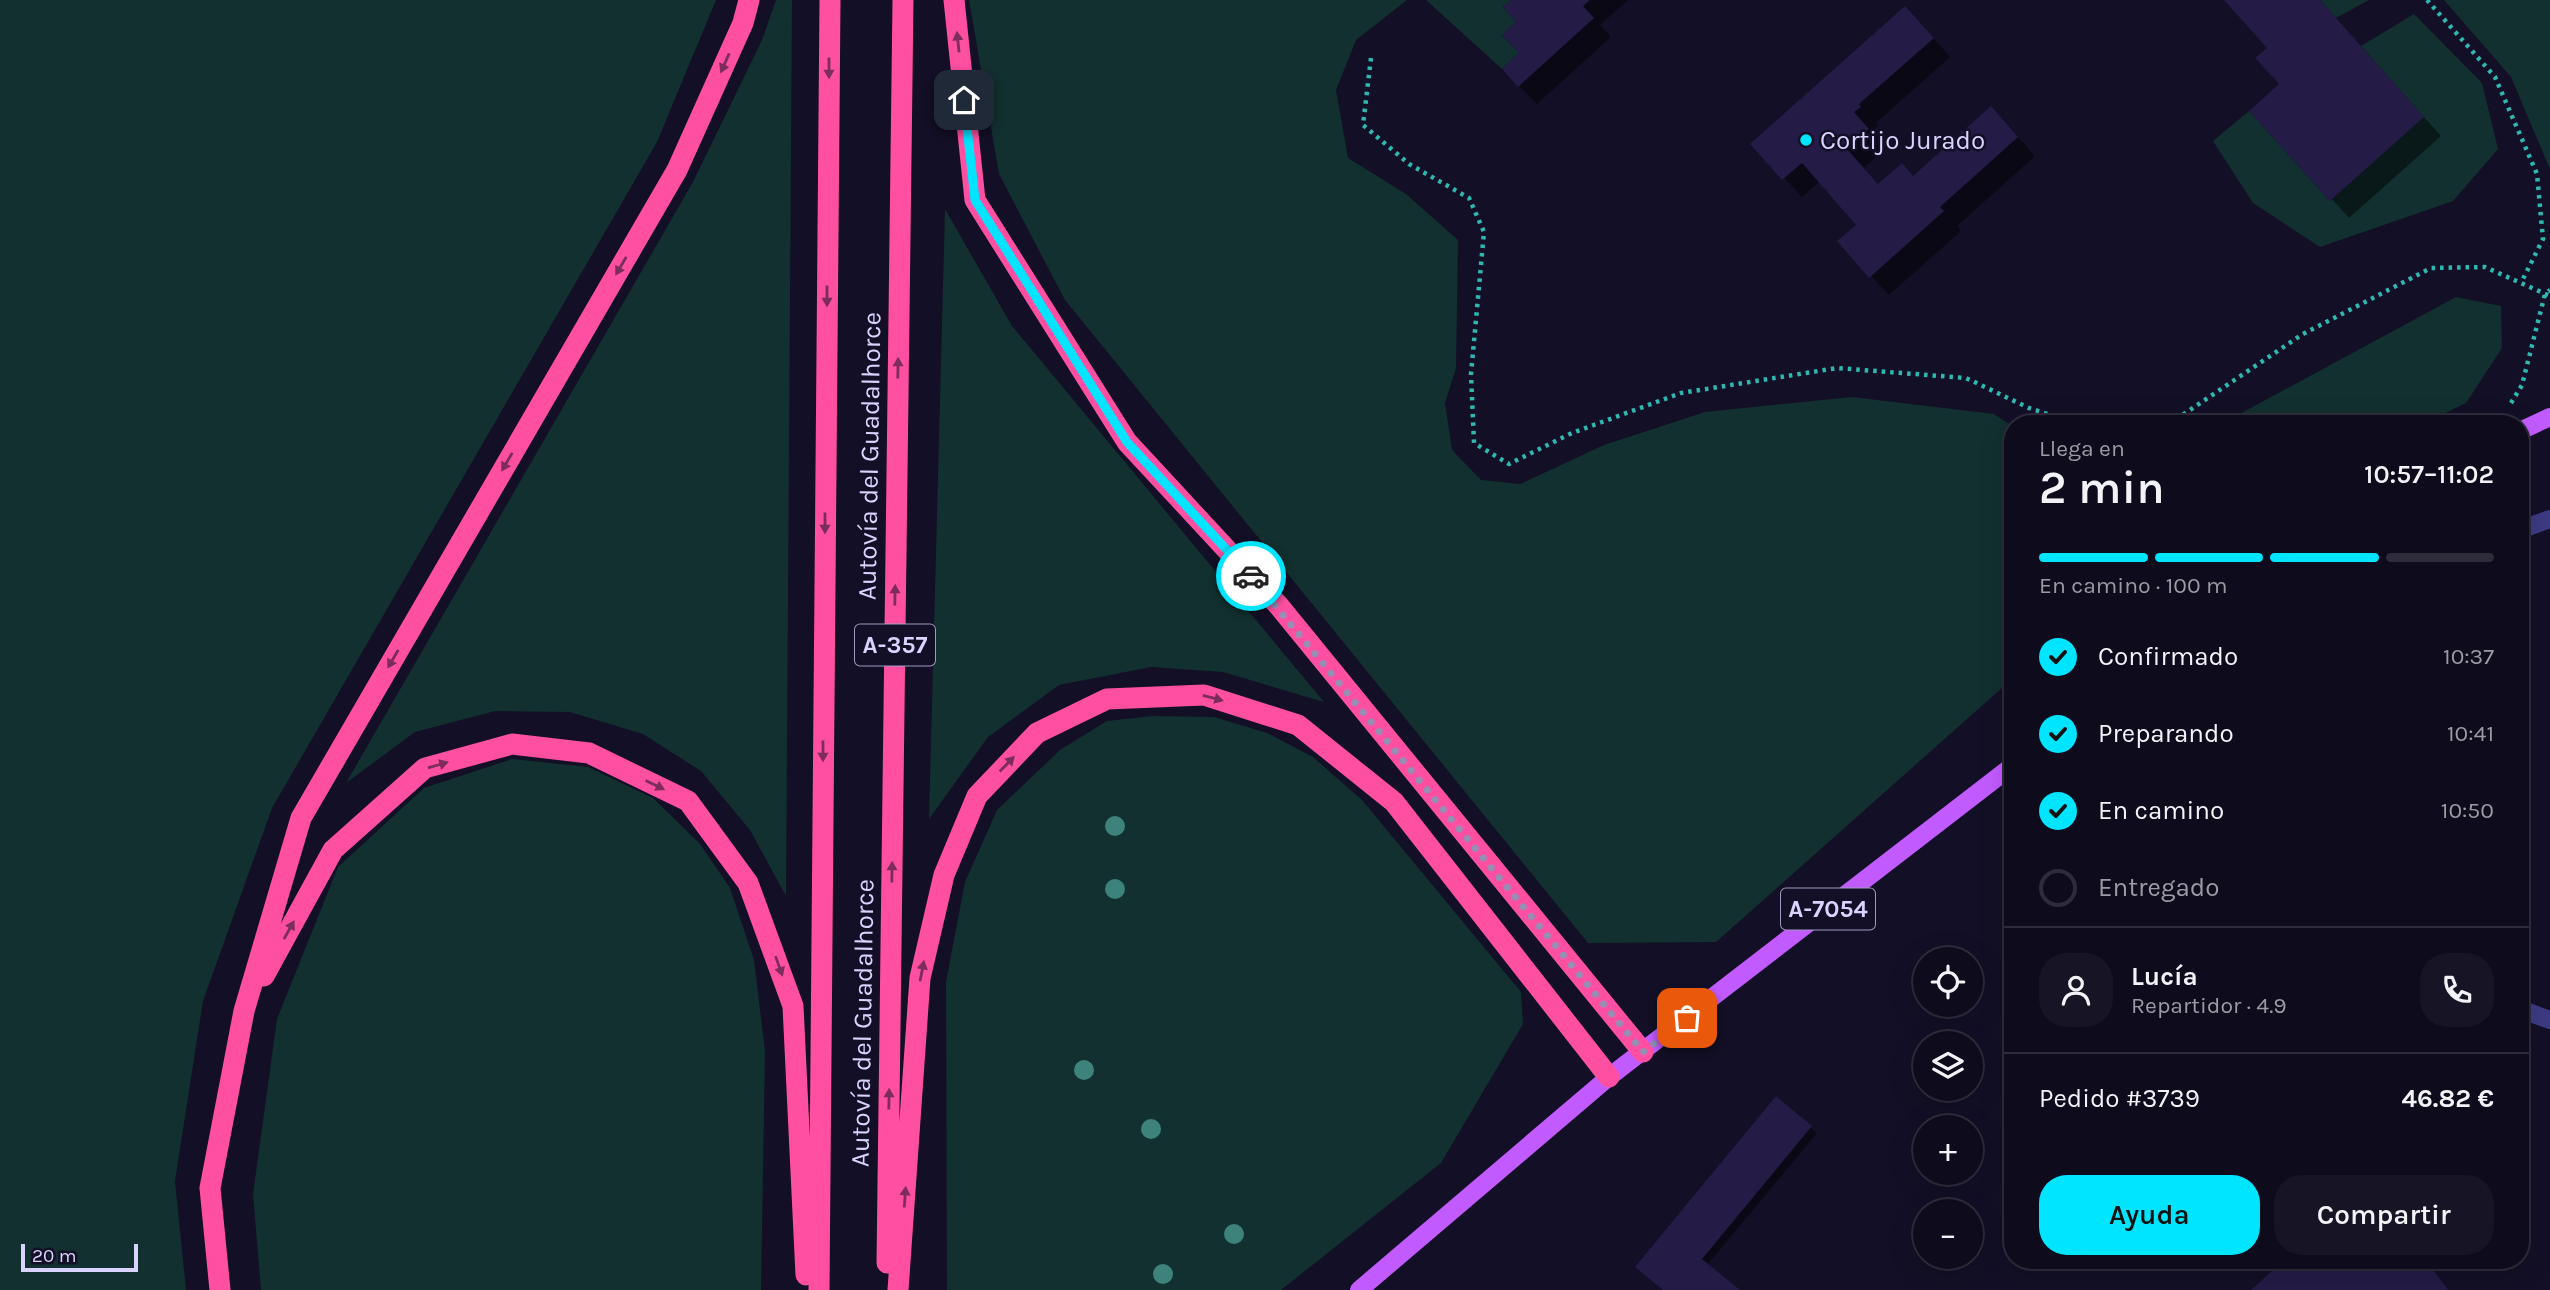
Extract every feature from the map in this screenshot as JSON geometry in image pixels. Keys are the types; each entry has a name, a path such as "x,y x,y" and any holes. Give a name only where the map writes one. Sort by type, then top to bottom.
{"highway":[{"path":"220,1290 210,1188 244,1011 301,818 677,170 743,23 749,0"},
{"name":"Autovía del Guadalhorce","path":"819,1290 830,0"},
{"name":"Autovía del Guadalhorce","path":"887,1290 903,0"},
{"path":"954,0 975,200 1127,442 1279,607 1643,1052"},
{"path":"898,1290 920,978 944,875 977,796 1037,733 1107,699 1204,695 1298,725 1394,802 1609,1077"},
{"path":"244,1011 333,850 425,768 512,744 589,753 688,801 748,883 793,1006 807,1290"}],"main road":[{"path":"2529,427 2550,417"},
{"name":"A-7054","path":"1359,1290 1609,1077 2004,772"}],"lane":[{"path":"2529,527 2550,519"},
{"path":"2529,1012 2550,1020"}],"path":[{"path":"2427,0 2496,77 2537,174 2543,239 2521,283"},
{"path":"1371,58 1363,125 1409,164 1469,198 1484,232 1471,374 1474,443 1509,464 1572,433 1681,393 1837,368 1966,378 2029,408 2050,415"},
{"path":"2182,415 2302,334 2431,268 2485,267 2548,293 2522,385 2504,414"}],"green space":[{"path":"0,0 716,0 657,142 272,808 203,1001 175,1181 186,1290 0,1290"},
{"path":"776,0 792,0 786,896 750,830 701,771 643,734 570,712 495,711 415,732 346,783 693,182 762,40"},
{"path":"969,0 1407,0 1356,40 1336,90 1348,158 1406,194 1458,240 1456,368 1445,403 1452,450 1481,480 1520,484 1604,445 1705,412 1852,397 1994,414 2004,421 2004,686 1716,942 1588,943 1065,300 999,174"},
{"path":"1426,0 1511,0 1503,7 1516,22 1502,35 1519,53 1502,69"},
{"path":"2320,0 2369,0 2336,18"},
{"path":"2444,0 2550,0 2550,169 2511,77"},
{"path":"2414,14 2482,83 2498,149 2453,201 2320,247 2253,203 2213,141 2249,111 2330,201 2423,117 2361,46"},
{"path":"945,209 1012,326 1324,702 1223,672 1151,667 1059,685 988,737 929,819"},
{"path":"2456,297 2501,306 2502,348 2466,403 2441,415 2238,415"},
{"path":"1153,716 1214,717 1267,733 1313,757 1362,800 1521,992 1523,1024 1441,1163 1281,1290 947,1290 946,982 965,882 997,810 1060,750 1107,721"},
{"path":"512,759 588,767 653,798 700,844 730,888 754,960 765,1051 761,1290 261,1290 253,1194 277,1019 338,867 424,788"}],"building":[{"path":"1511,0 1590,0 1583,6 1594,18 1518,87 1502,69 1519,53 1502,35 1516,22 1503,7"},
{"path":"2224,0 2320,0 2424,117 2330,201 2249,111 2279,84 2255,58 2267,48"},
{"name":"Cortijo Jurado","path":"1905,6 1934,38 1859,104 1861,107 1854,112 1869,129 1847,149 1878,184 1902,163 1913,176 1991,106 2018,137 1940,207 1944,211 1869,278 1837,241 1856,225 1802,163 1782,180 1750,144"},
{"path":"1776,1096 1812,1126 1702,1259 1740,1290 1663,1290 1635,1267"},
{"path":"2274,1269 2433,1269 2448,1290 2251,1290"}],"way so far":[{"path":"1251,576 1643,1052 1687,1018"}],"place":[{"name":"Cortijo Jurado","path":"1806,140"}],"route":[{"path":"964,100 975,200 1127,442 1251,576"}]}
